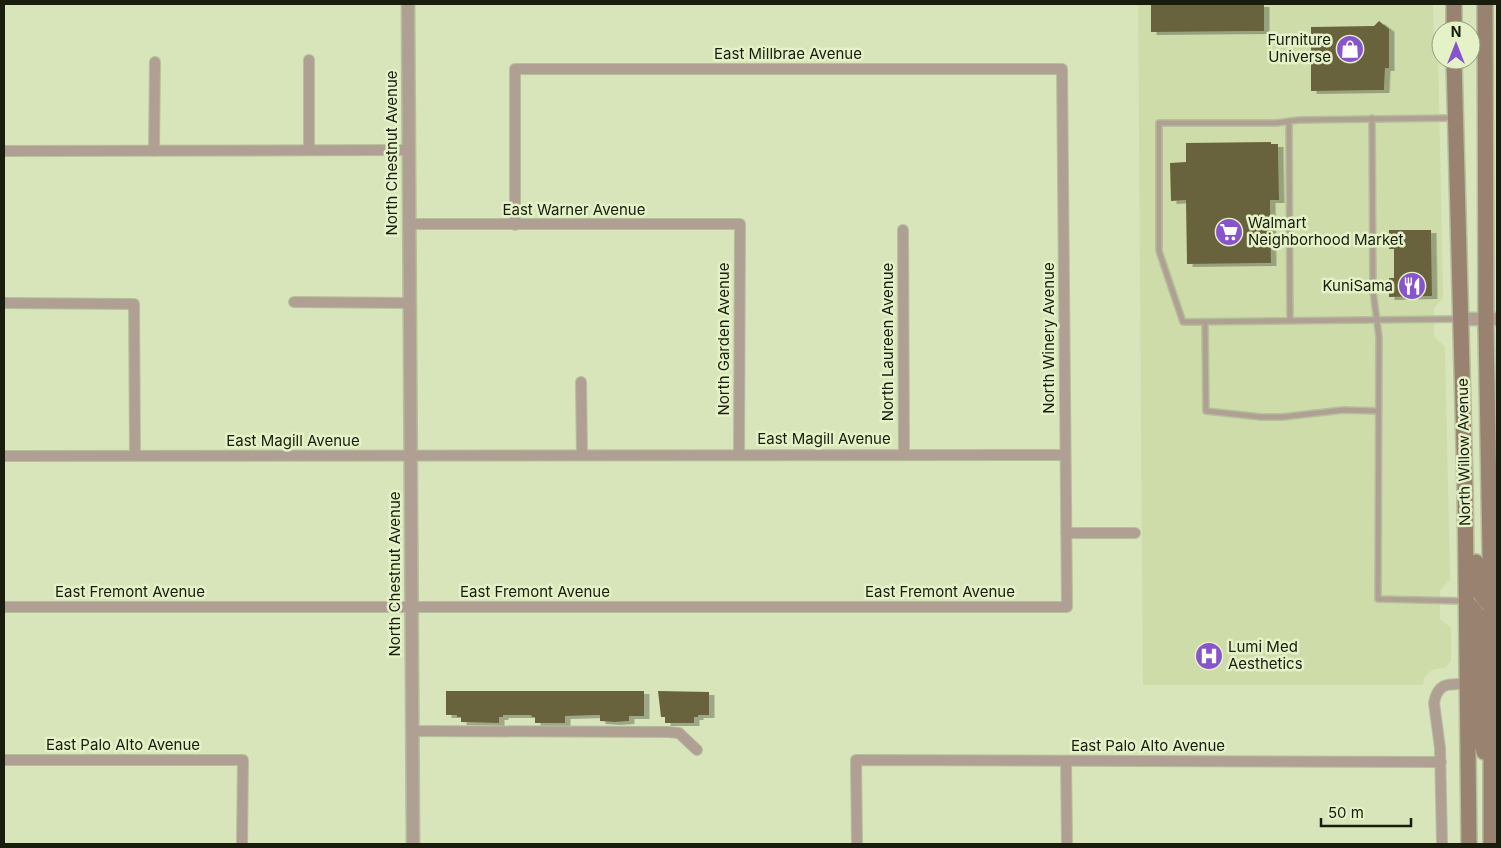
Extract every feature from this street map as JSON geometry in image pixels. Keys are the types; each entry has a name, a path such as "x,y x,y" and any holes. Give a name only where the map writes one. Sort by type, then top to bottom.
{"main road":[{"path":"1454,4 1454,20"},
{"name":"North Willow Avenue","path":"1485,4 1492,319 1494,606 1491,844"},
{"name":"North Willow Avenue","path":"1454,70 1463,411 1469,841"},
{"path":"1463,411 1474,480 1478,590 1483,600 1494,606"},
{"path":"1466,601 1477,614 1479,727 1491,793"}],"street":[{"name":"North Chestnut Avenue","path":"408,4 413,844"},
{"path":"309,60 309,150"},
{"path":"154,151 155,62"},
{"name":"East Millbrae Avenue","path":"515,225 515,69 1062,70"},
{"name":"North Winery Avenue","path":"1062,70 1067,607"},
{"path":"4,151 408,150"},
{"name":"East Warner Avenue","path":"408,224 740,224"},
{"name":"North Garden Avenue","path":"739,454 740,224"},
{"name":"North Laureen Avenue","path":"903,230 904,455"},
{"path":"294,302 409,303"},
{"path":"4,303 134,304 135,456"},
{"path":"1460,319 1492,319"},
{"path":"581,382 582,455"},
{"name":"East Magill Avenue","path":"4,456 1065,455"},
{"path":"1066,533 1135,533"},
{"name":"East Fremont Avenue","path":"4,607 1067,607"},
{"path":"1442,844 1441,762 1434,703 1435,695 1440,688 1448,684 1468,684"},
{"path":"412,731 669,732 679,733 697,750"},
{"name":"East Palo Alto Avenue","path":"4,760 243,760 242,844"},
{"name":"East Palo Alto Avenue","path":"857,844 856,760 1441,762"},
{"path":"1066,761 1067,844"}],"lane":[{"path":"1372,118 1373,291 1379,337 1378,599 1466,601"},
{"path":"1455,118 1372,118 1276,123 1159,123 1159,251 1183,322 1460,319"},
{"path":"1289,121 1290,321"},
{"path":"1205,322 1206,411 1261,417 1282,417 1343,410 1379,411"}],"shaded area":[{"path":"1138,4 1433,4 1433,20 1431,20 1431,70 1438,70 1443,298 1434,308 1434,336 1445,347 1450,580 1440,590 1440,619 1451,628 1451,661 1445,668 1429,672 1424,678 1423,685 1143,685"}],"building":[{"path":"1151,4 1264,4 1264,31 1151,32"},
{"name":"Furniture Universe","path":"1379,21 1389,29 1389,68 1385,68 1384,90 1311,91 1311,27 1374,26"},
{"name":"Walmart Neighborhood Market","path":"1271,142 1271,144 1278,144 1279,200 1270,200 1271,263 1187,264 1186,200 1171,201 1170,163 1186,162 1186,143"},
{"path":"1389,230 1431,230 1432,296 1389,297 1389,278 1394,278 1394,249 1389,249"},
{"path":"446,691 644,691 644,716 629,716 629,721 615,722 600,721 600,715 565,716 565,723 535,723 535,717 531,715 503,715 503,717 499,717 499,723 461,722 461,717 457,717 457,715 446,715"},
{"path":"658,691 709,692 709,715 694,717 694,723 665,723 665,717 661,717"}],"place":[{"name":"Furniture Universe","path":"1350,49"},
{"name":"Walmart Neighborhood Market","path":"1229,232"},
{"name":"KuniSama","path":"1412,286"},
{"name":"Lumi Med Aesthetics","path":"1209,656"}]}
